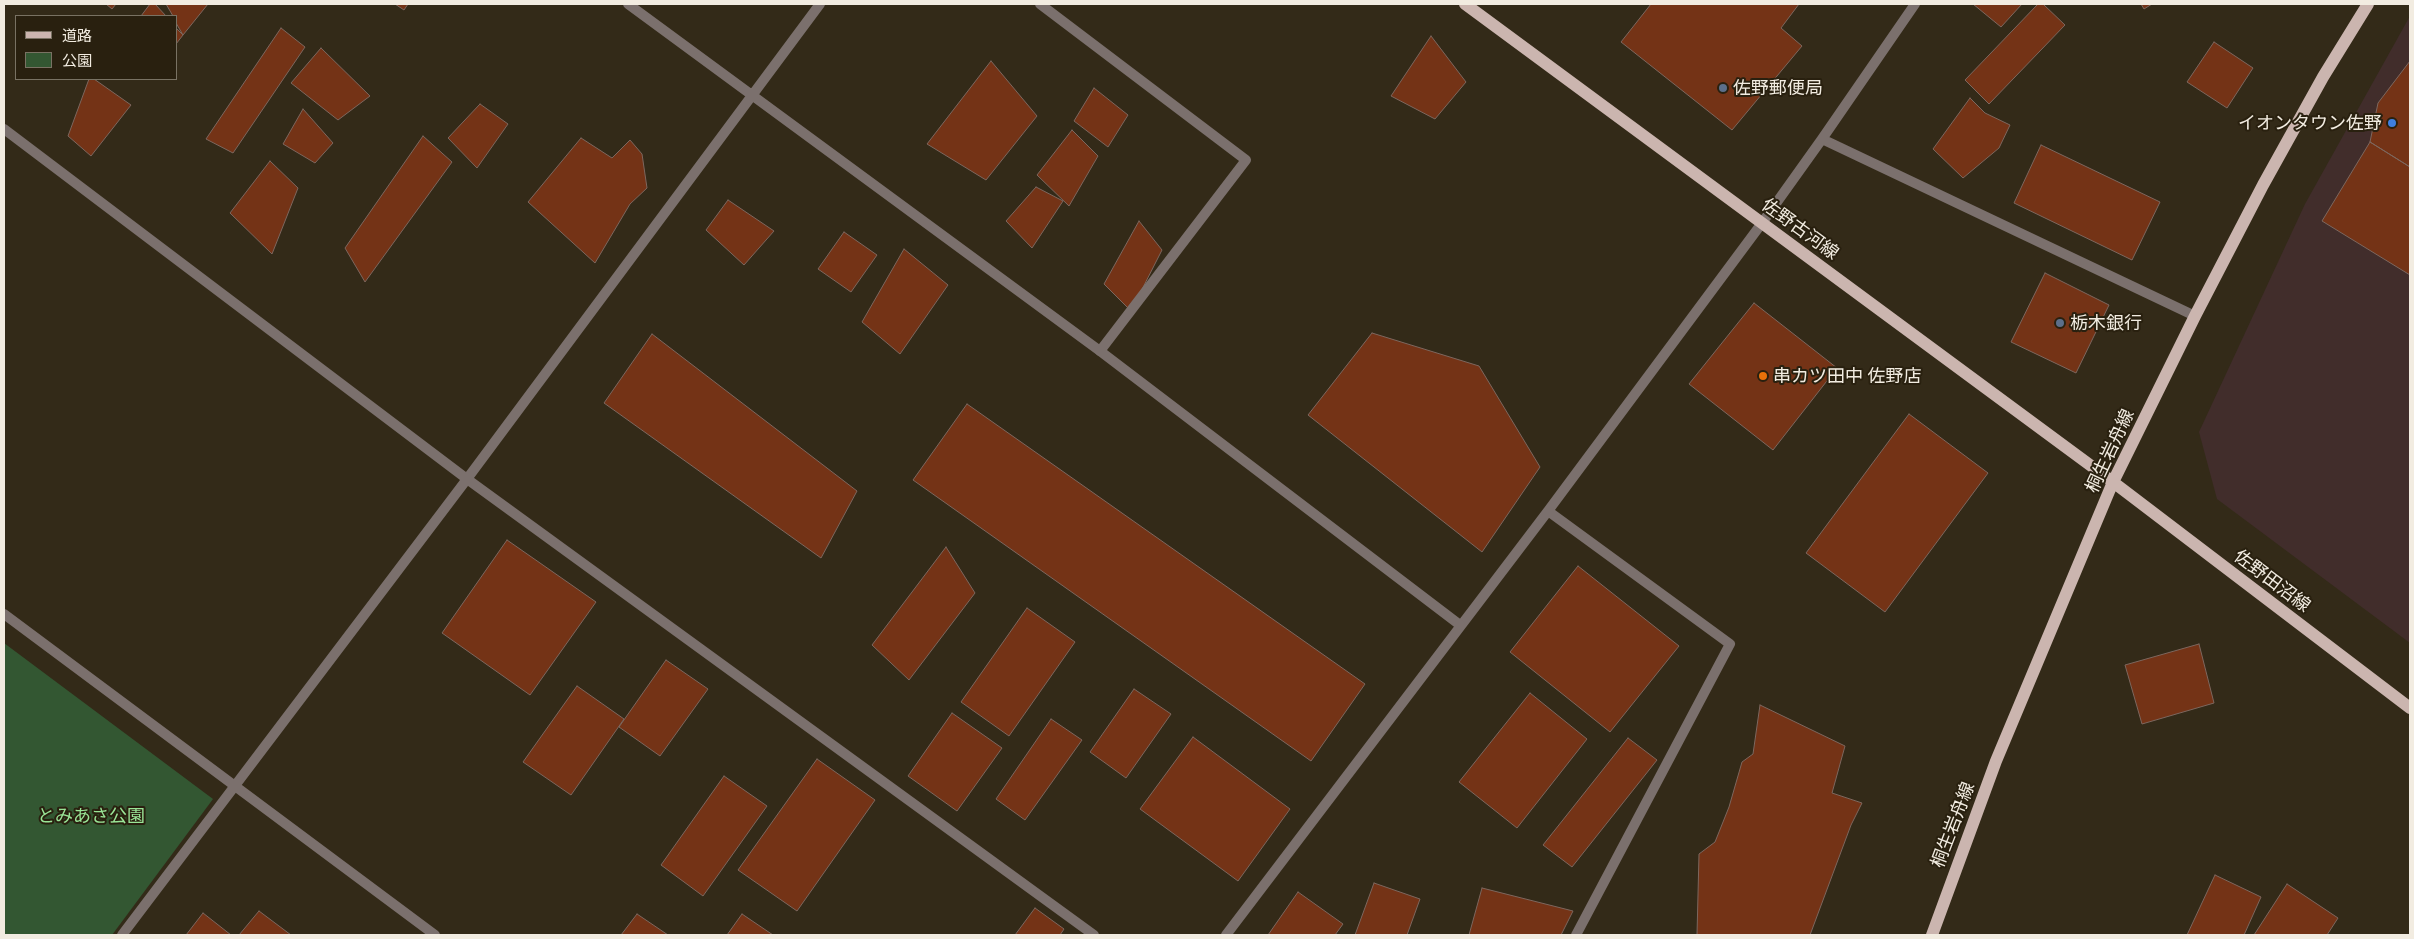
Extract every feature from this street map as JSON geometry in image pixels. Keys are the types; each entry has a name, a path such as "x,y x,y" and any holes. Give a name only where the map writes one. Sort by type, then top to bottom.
{"main road":[{"name":"佐野古河線","path":"1465,4 2113,482"},
{"name":"桐生岩舟線","path":"1932,935 1996,761 2113,482 2195,316 2263,185 2323,77 2368,4"},
{"name":"佐野田沼線","path":"2113,482 2410,708"}],"street":[{"path":"628,4 1100,351 1460,625"},
{"path":"122,935 467,479 820,4"},
{"path":"1040,4 1246,160 1100,351"},
{"path":"1226,935 1548,511 1762,223 1915,4"},
{"path":"4,128 467,479 1094,935"},
{"path":"1822,139 2195,316"},
{"path":"1548,511 1730,644 1576,935"},
{"path":"4,614 435,935"}],"shaded area":[{"path":"2410,16 2410,643 2217,499 2199,432 2305,204"}],"green space":[{"name":"とみあさ公園","path":"4,643 213,799 112,935 4,935"}],"building":[{"path":"106,4 116,4 112,9"},
{"path":"150,4 155,4 165,15 142,15"},
{"path":"166,4 208,4 183,35 178,26 178,15 172,15"},
{"path":"395,4 408,4 404,10"},
{"name":"佐野郵便局","path":"1651,4 1799,4 1781,28 1802,46 1732,130 1621,42"},
{"path":"1973,4 2022,4 2001,27"},
{"path":"2038,4 2043,4 2065,25 1989,104 1965,80"},
{"path":"2141,4 2152,4 2144,9"},
{"path":"281,28 305,47 233,153 206,139"},
{"path":"178,30 183,35 178,41"},
{"path":"1431,36 1466,82 1435,119 1391,96"},
{"path":"2214,42 2253,68 2227,108 2187,82"},
{"path":"321,48 370,96 338,120 291,83"},
{"path":"991,61 1037,116 986,180 927,144"},
{"name":"イオンタウン佐野","path":"2410,61 2410,167 2370,142 2378,103"},
{"path":"89,80 95,80 131,105 91,156 68,136"},
{"path":"1094,88 1128,115 1108,147 1074,121"},
{"path":"1970,98 1985,113 2010,125 1999,148 1963,178 1933,149"},
{"path":"480,104 508,124 477,168 448,138"},
{"path":"303,109 333,143 315,163 283,144"},
{"path":"1072,130 1098,156 1069,206 1037,175"},
{"path":"423,136 452,162 365,282 345,248"},
{"path":"581,138 612,158 630,140 642,154 647,188 630,204 595,263 528,202"},
{"path":"2370,142 2410,167 2410,275 2322,221"},
{"path":"2041,145 2160,202 2132,260 2014,203"},
{"path":"270,161 298,188 272,254 230,213"},
{"path":"1036,187 1063,201 1032,248 1006,221"},
{"path":"728,200 774,231 744,265 706,230"},
{"path":"1139,221 1162,250 1131,311 1104,284"},
{"path":"844,232 877,255 851,292 818,269"},
{"path":"904,249 948,285 900,354 862,322"},
{"name":"栃木銀行","path":"2045,273 2109,305 2076,373 2011,342"},
{"name":"串カツ田中 佐野店","path":"1754,303 1837,368 1773,450 1689,384"},
{"path":"1372,333 1479,366 1540,467 1482,552 1308,415"},
{"path":"652,334 857,491 821,558 604,403"},
{"path":"967,404 1365,684 1311,761 913,480"},
{"path":"1909,414 1988,473 1885,612 1806,553"},
{"path":"507,540 596,602 530,695 442,633"},
{"path":"946,547 975,593 909,680 872,645"},
{"path":"1578,566 1679,646 1610,732 1510,652"},
{"path":"1027,608 1075,642 1009,736 961,702"},
{"path":"2199,644 2214,703 2142,724 2125,665"},
{"path":"666,660 708,689 660,756 619,727"},
{"path":"577,686 624,719 571,795 523,762"},
{"path":"1134,689 1171,714 1126,778 1090,752"},
{"path":"1530,693 1587,739 1517,828 1459,782"},
{"path":"1760,705 1845,746 1832,793 1862,803 1851,825 1810,935 1697,935 1699,854 1715,842 1729,807 1742,762 1753,754"},
{"path":"952,713 1002,748 957,811 908,776"},
{"path":"1051,719 1082,740 1025,820 996,799"},
{"path":"1193,737 1290,809 1238,881 1140,809"},
{"path":"1628,738 1657,760 1572,867 1543,845"},
{"path":"817,759 875,800 797,911 738,870"},
{"path":"724,776 767,806 703,896 661,865"},
{"path":"2215,875 2261,897 2244,935 2187,935"},
{"path":"1374,883 1420,899 1407,935 1355,935"},
{"path":"2287,884 2338,918 2327,935 2254,935"},
{"path":"1482,888 1573,911 1561,935 1469,935"},
{"path":"1298,892 1343,924 1335,935 1268,935"},
{"path":"1035,908 1064,929 1060,935 1015,935"},
{"path":"259,911 291,935 239,935"},
{"path":"203,913 231,935 186,935"},
{"path":"637,914 668,935 621,935"},
{"path":"742,914 773,935 727,935"}],"place":[{"name":"佐野郵便局","path":"1723,88"},
{"name":"イオンタウン佐野","path":"2392,123"},
{"name":"栃木銀行","path":"2060,323"},
{"name":"串カツ田中 佐野店","path":"1763,376"}]}
